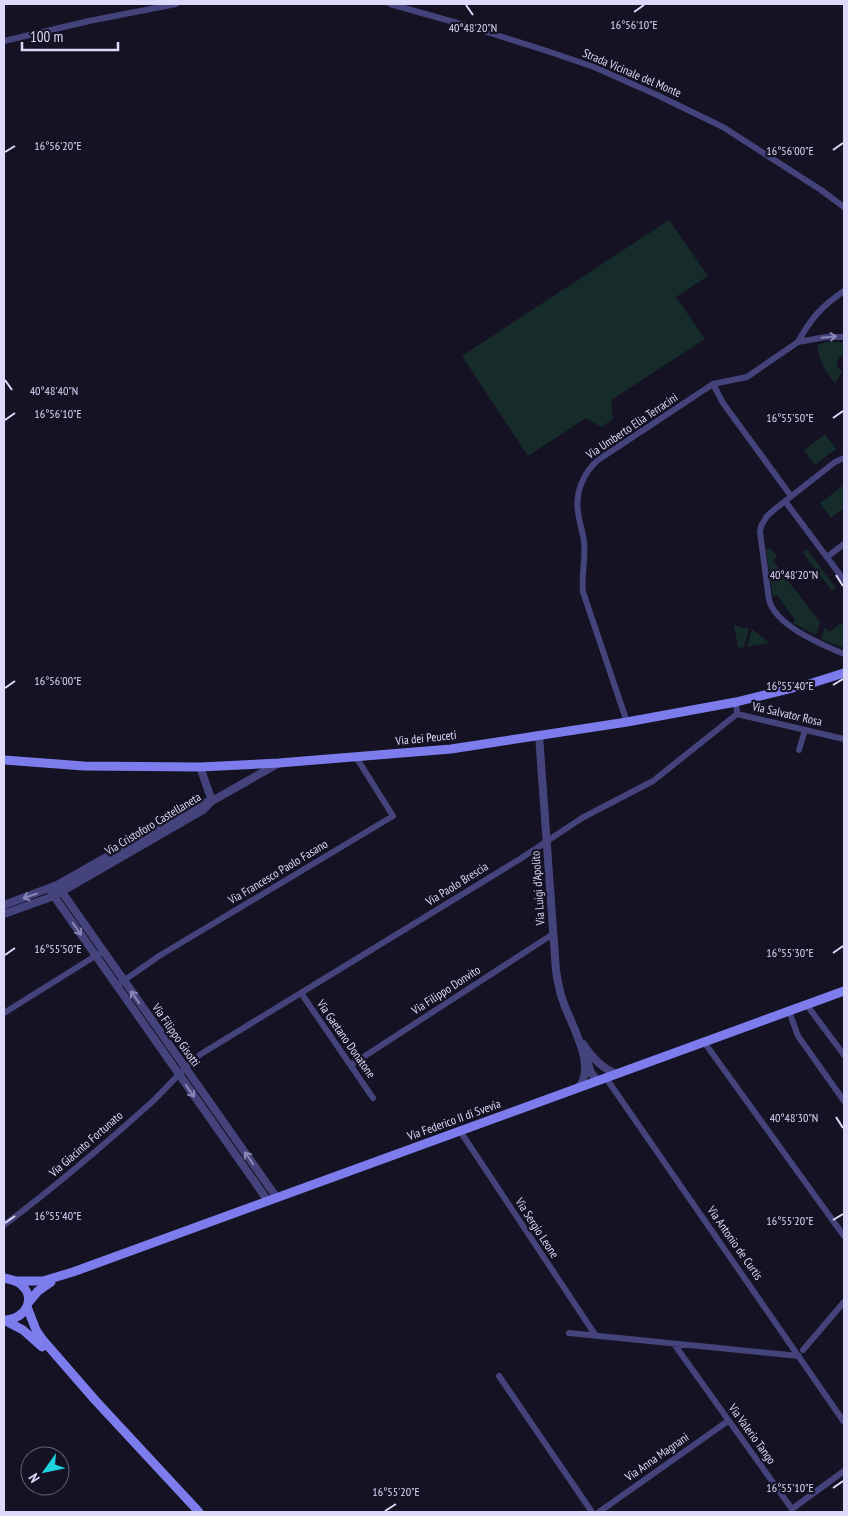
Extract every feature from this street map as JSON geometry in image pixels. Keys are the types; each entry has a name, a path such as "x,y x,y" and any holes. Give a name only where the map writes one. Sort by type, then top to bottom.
{"main road":[{"name":"Via dei Peuceti","path":"4,760 84,766 200,766 278,763 451,749 627,722 736,702 809,684 844,673"},
{"name":"Via Federico II di Svevia","path":"73,1272 844,991"},
{"path":"4,1278 17,1281 43,1281 73,1272"},
{"path":"4,1320 20,1316 38,1290 73,1272"},
{"path":"17,1281 26,1292 27,1305 38,1334 95,1400 199,1512"},
{"path":"4,1320 20,1327 32,1336 68,1376 95,1400"}],"street":[{"path":"4,41 89,21 176,4"},
{"name":"Strada Vicinale del Monte","path":"390,4 468,26 594,67 657,95 723,127 844,207"},
{"path":"798,342 819,311 844,291"},
{"name":"Via Umberto Elia Terracini","path":"627,722 583,592 584,543 578,512 579,490 587,473 598,460 714,384 746,377 798,342 838,336 844,337"},
{"path":"714,384 723,403 791,496"},
{"path":"844,458 835,462 767,516 760,532 771,607 783,620 796,629 844,654"},
{"path":"785,501 844,580"},
{"path":"827,557 844,544"},
{"name":"Via Salvator Rosa","path":"736,702 737,714 844,738"},
{"name":"Via Paolo Brescia","path":"184,1067 582,818 653,781 737,714"},
{"path":"799,750 805,730"},
{"name":"Via Luigi d'Apolito","path":"539,735 556,971 560,991 587,1054 583,1082 577,1088"},
{"name":"Via Francesco Paolo Fasano","path":"116,986 159,956 393,816 356,757"},
{"name":"Via Cristoforo Castellaneta","path":"4,914 57,891 200,804 212,801 278,763"},
{"path":"200,766 212,801"},
{"name":"Via Cristoforo Castellaneta","path":"4,905 49,889 57,891"},
{"name":"Via Filippo Gisotti","path":"57,891 99,954 116,986 268,1201"},
{"name":"Via Filippo Donvito","path":"351,1065 553,934"},
{"path":"4,1013 99,954"},
{"name":"Via Filippo Gisotti","path":"99,954 124,981 277,1198"},
{"name":"Via Gaetano Donatone","path":"301,993 373,1098"},
{"path":"806,1004 844,1055"},
{"path":"789,1011 798,1036 844,1101"},
{"path":"704,1042 844,1236"},
{"path":"587,1054 607,1070 617,1074"},
{"path":"587,1054 591,1074 602,1079"},
{"name":"Via Giacinto Fortunato","path":"4,1225 92,1156 157,1097 184,1067"},
{"name":"Via Antonio de Curtis","path":"602,1079 801,1353 844,1422"},
{"name":"Via Sergio Leone","path":"460,1131 596,1336"},
{"path":"569,1333 674,1344 801,1353 844,1302"},
{"name":"Via Valerio Tango","path":"674,1344 792,1509 844,1471"},
{"path":"499,1376 592,1512"},
{"name":"Via Anna Magnani","path":"599,1512 728,1421"}],"green space":[{"path":"669,220 708,276 676,297 705,339 611,400 613,419 601,427 586,418 528,456 462,356"},
{"path":"826,342 844,343 844,355 841,355 837,362 837,366 842,372 835,383 819,356 817,345"},
{"path":"825,434 836,449 815,465 804,450"},
{"path":"844,485 844,508 831,518 820,503"},
{"path":"771,548 777,557 773,561 820,622 816,635 793,623 795,620 777,595 773,598 766,550"},
{"path":"807,549 836,588 832,591 803,553"},
{"path":"841,623 842,625 844,623 844,648 821,639 825,627 829,632"},
{"path":"734,625 749,628 744,647 738,648"},
{"path":"752,629 769,643 747,647"}]}
